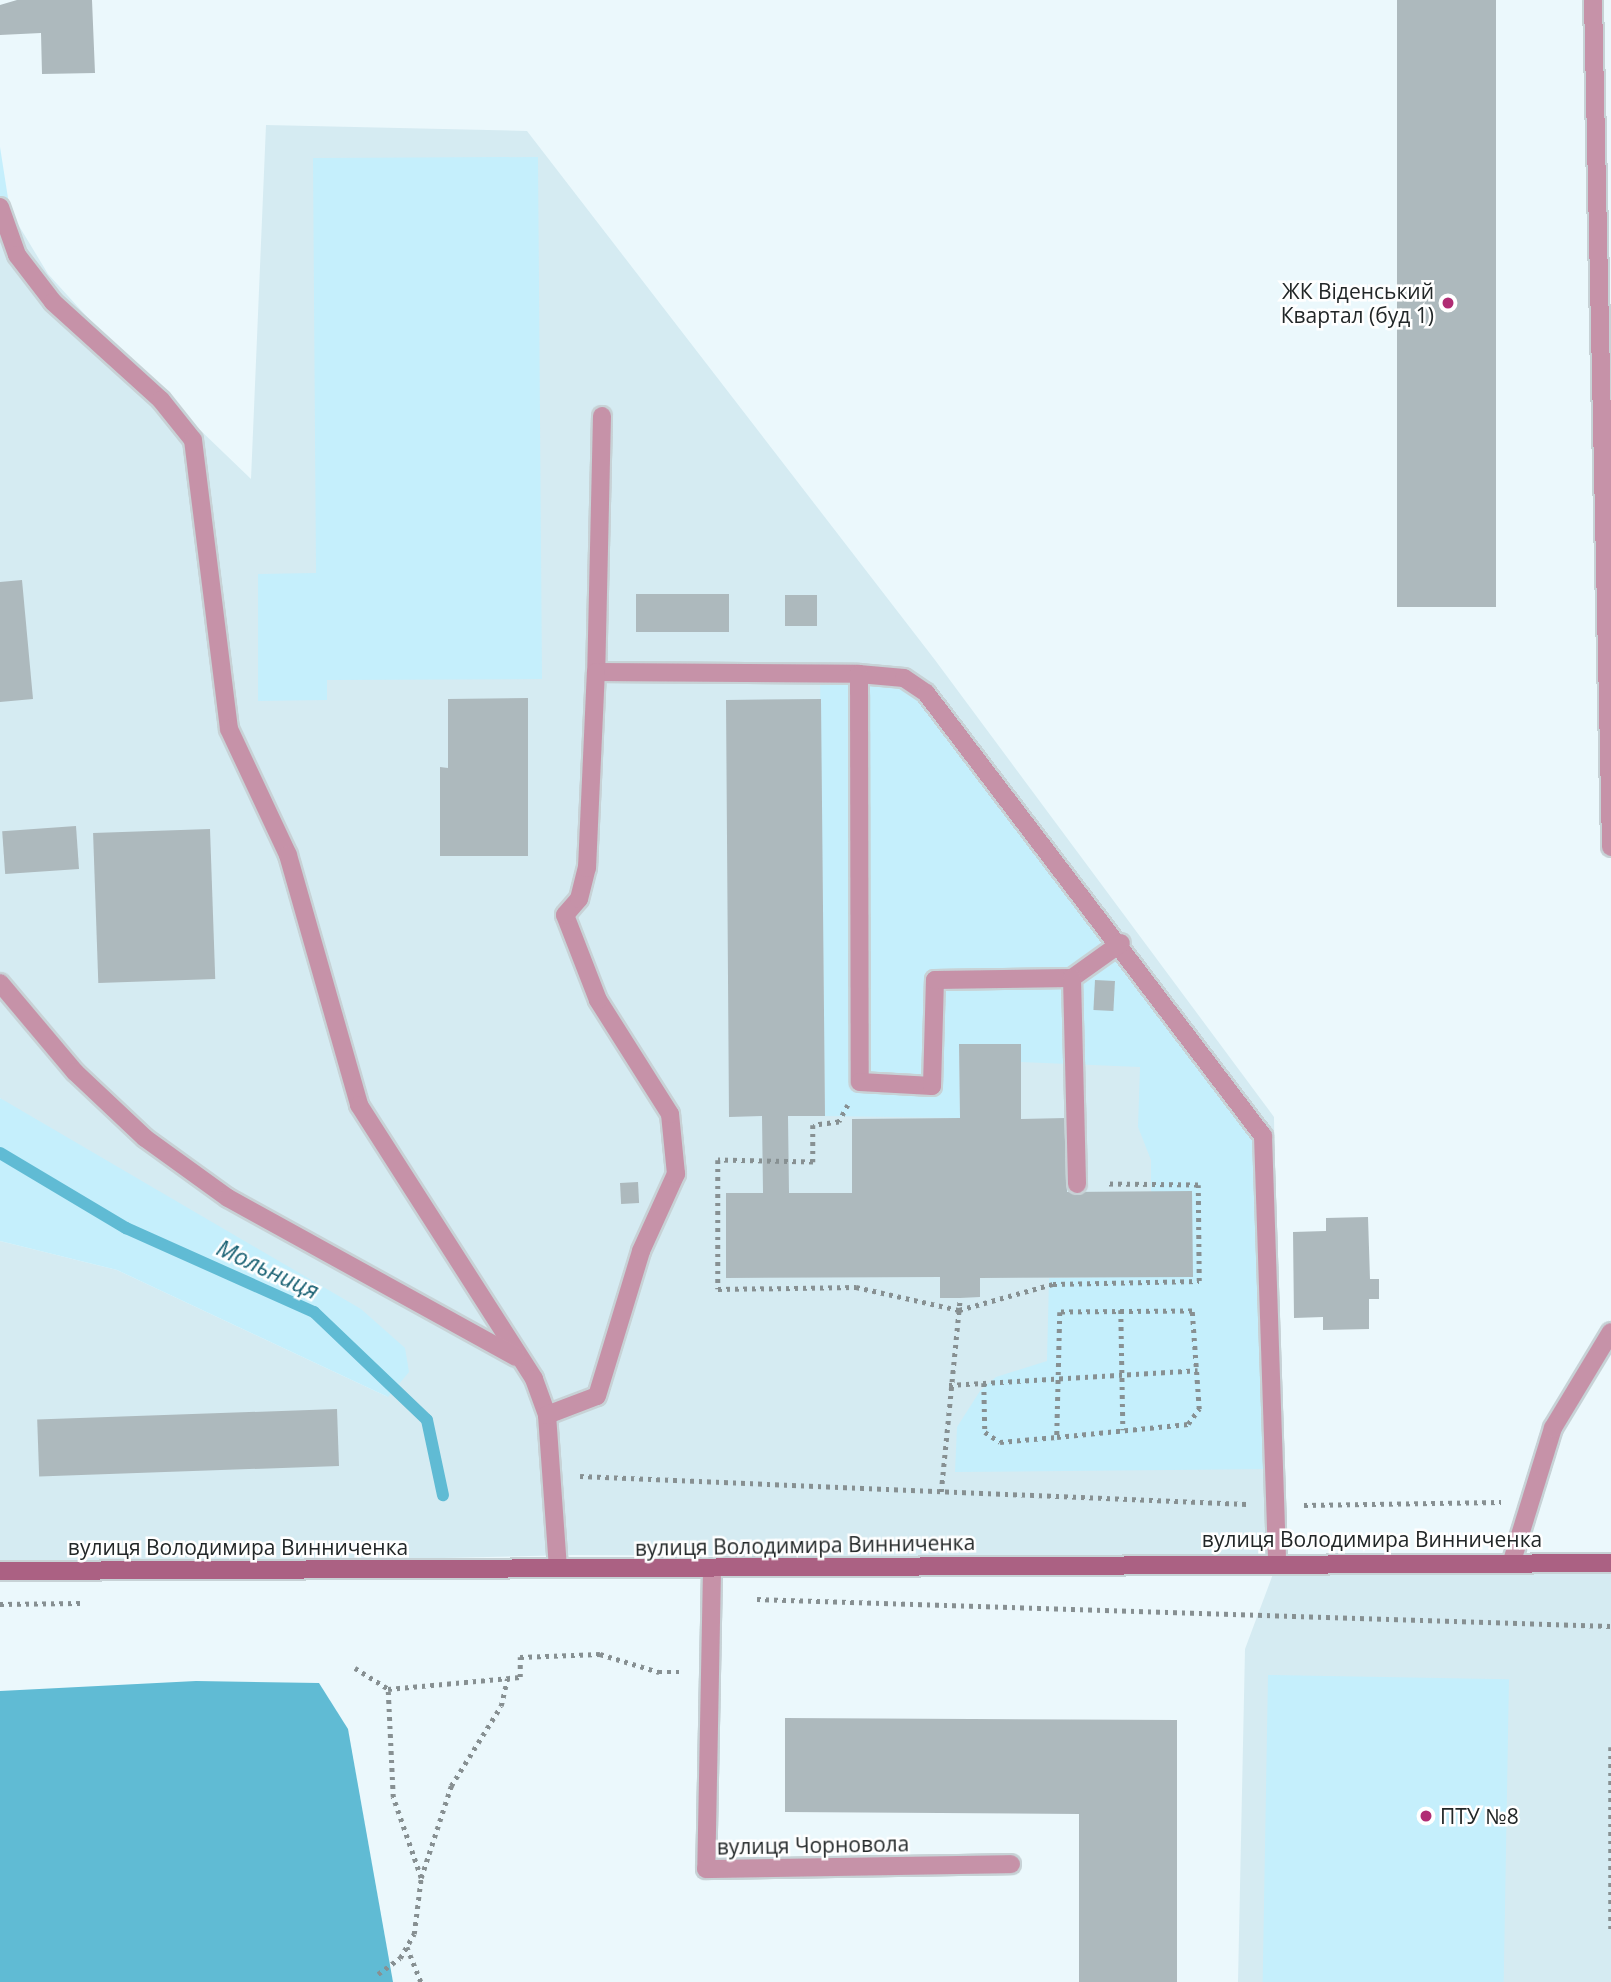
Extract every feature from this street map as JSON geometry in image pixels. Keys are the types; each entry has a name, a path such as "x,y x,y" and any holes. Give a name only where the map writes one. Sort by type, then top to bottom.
{"main road":[{"name":"вулиця Володимира Винниченка","path":"0,1571 558,1568 712,1570 1277,1561 1611,1562"}],"street":[{"path":"1592,0 1606,259 1611,847"},
{"path":"0,207 17,254 53,302 160,400 193,440 229,729 288,855 359,1105 521,1360 547,1415 558,1568"},
{"path":"547,1415 597,1396 641,1251 676,1174 670,1114 598,1000 565,915 579,899 587,868 596,672 602,416"},
{"path":"596,672 859,674 904,678 946,711 1263,1136 1277,1561"},
{"path":"859,674 860,1082 932,1086 935,980 1072,978 1121,943"},
{"path":"1072,978 1077,1184"},
{"path":"0,983 75,1072 145,1138 228,1198 464,1323 521,1360"},
{"path":"1512,1561 1553,1428 1611,1332"},
{"name":"вулиця Чорновола","path":"712,1570 706,1869 1011,1864"}],"path":[{"path":"860,1082 839,1122 814,1125 813,1162 718,1160 718,1289 856,1287 958,1310 1054,1284 1199,1281 1198,1185 1077,1184"},
{"path":"942,1492 949,1385 960,1298"},
{"path":"1121,1310 1123,1430"},
{"path":"984,1382 985,1432 991,1439 1057,1437 1196,1418 1198,1370 1192,1311 1060,1312 1054,1378 1057,1437"},
{"path":"949,1385 1198,1370"},
{"path":"550,1475 1276,1506 1492,1504 1533,1497"},
{"path":"711,1598 1611,1626"},
{"path":"0,1604 83,1602"},
{"path":"355,1668 387,1689 520,1677 520,1657 600,1654 659,1672 709,1671"},
{"path":"421,1982 407,1946 421,1878 451,1786 501,1706 507,1679"},
{"path":"387,1689 393,1797 421,1878"},
{"path":"1611,1747 1611,1930"},
{"path":"378,1974 407,1946"}],"shaded area":[{"path":"266,125 527,131 935,660 1274,1117 1280,1558 1611,1560 1611,1982 1238,1982 1245,1649 1279,1558 573,1555 0,1568 0,1241 117,1270 388,1397 0,1098 0,212 10,211 48,274 118,351 251,479"},
{"path":"0,147 10,211 0,212"},
{"path":"538,157 542,679 327,680 327,700 258,701 258,574 316,573 313,158"},
{"path":"820,675 905,681 946,714 1260,1136 1271,1469 955,1472 957,1427 980,1391 996,1377 1047,1361 1049,1278 1192,1276 1151,1191 1151,1160 1138,1127 1140,1067 1020,1062 959,1044 960,1118 825,1116"},
{"path":"0,1098 361,1309 405,1348 409,1372 388,1397 117,1270 0,1241"},
{"path":"1268,1675 1509,1679 1504,1982 1263,1982"}],"water":[{"path":"196,1681 319,1683 348,1729 393,1982 0,1982 0,1691"}],"building":[{"path":"17,0 92,0 95,73 42,74 41,33 0,35 0,5"},
{"name":"ЖК Віденський Квартал (буд 1)","path":"1397,0 1496,0 1496,607 1397,607"},
{"path":"22,580 33,699 0,702 0,582"},
{"path":"636,594 729,594 729,632 636,632"},
{"path":"785,595 817,595 817,626 785,626"},
{"path":"528,698 528,856 440,856 440,767 448,768 448,699"},
{"path":"821,699 825,1116 788,1116 789,1193 852,1193 852,1119 960,1118 959,1044 1021,1044 1021,1119 1066,1118 1067,1192 1192,1191 1193,1277 980,1278 980,1297 960,1298 940,1298 940,1277 726,1278 726,1193 763,1193 762,1116 729,1117 726,700"},
{"path":"76,826 79,869 5,874 2,831"},
{"path":"210,829 215,979 98,983 93,833"},
{"path":"1095,980 1115,981 1113,1011 1093,1010"},
{"path":"638,1182 639,1203 621,1204 620,1183"},
{"path":"1368,1217 1370,1279 1379,1279 1379,1299 1369,1299 1369,1329 1323,1330 1323,1317 1294,1318 1293,1232 1326,1231 1326,1218"},
{"path":"337,1409 339,1466 39,1476 37,1419"},
{"path":"785,1718 1177,1720 1177,1982 1079,1982 1079,1814 785,1812"}],"waterway":[{"name":"Мольниця","path":"0,1153 126,1228 314,1312 427,1420 443,1495"}],"place":[{"name":"ЖК Віденський Квартал (буд 1)","path":"1448,303"},
{"name":"ПТУ №8","path":"1426,1816"}]}
